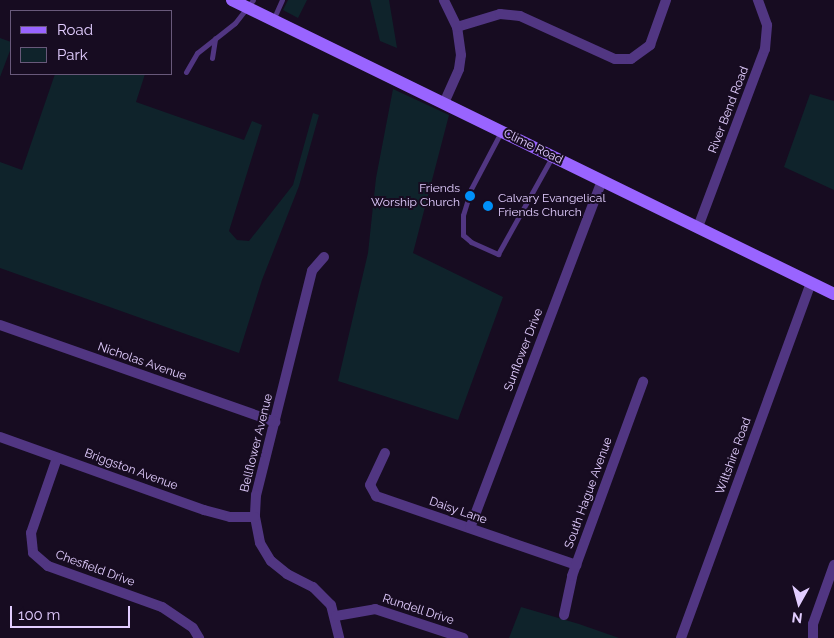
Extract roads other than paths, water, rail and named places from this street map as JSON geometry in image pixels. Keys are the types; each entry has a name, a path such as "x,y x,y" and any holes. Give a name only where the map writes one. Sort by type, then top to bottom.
{"main road":[{"name":"Clime Road","path":"232,0 251,4 273,20 834,294"}],"street":[{"path":"444,0 457,27 461,54 459,69 444,103"},
{"path":"457,27 500,14 520,16 615,59 631,60 650,45 666,0"},
{"name":"River Bend Road","path":"698,227 765,50 767,25 758,0"},
{"name":"Sunflower Drive","path":"470,528 602,180"},
{"name":"Bellflower Avenue","path":"324,257 312,271 256,495 255,517 260,542 271,561 320,593 336,616 339,638"},
{"name":"Wiltshire Road","path":"681,638 811,283"},
{"name":"Nicholas Avenue","path":"0,325 275,422"},
{"name":"South Hague Avenue","path":"564,615 576,565 643,382"},
{"name":"Briggston Avenue","path":"0,437 204,510 230,517 255,517"},
{"name":"Daisy Lane","path":"385,453 370,485 376,496 576,565"},
{"name":"Chesfield Drive","path":"58,458 31,533 32,553 48,566 162,607 185,622 199,638"},
{"path":"813,638 813,624 834,565"},
{"name":"Rundell Drive","path":"336,616 375,609 456,637"}],"lane":[{"path":"273,20 282,0"},
{"path":"186,72 197,53 251,4"},
{"path":"212,58 215,37"},
{"path":"501,131 472,189 464,215 463,235 471,242 498,254 553,156"}],"place":[{"name":"Friends Worship Church","path":"470,196"},
{"name":"Calvary Evangelical Friends Church","path":"488,206"}]}
